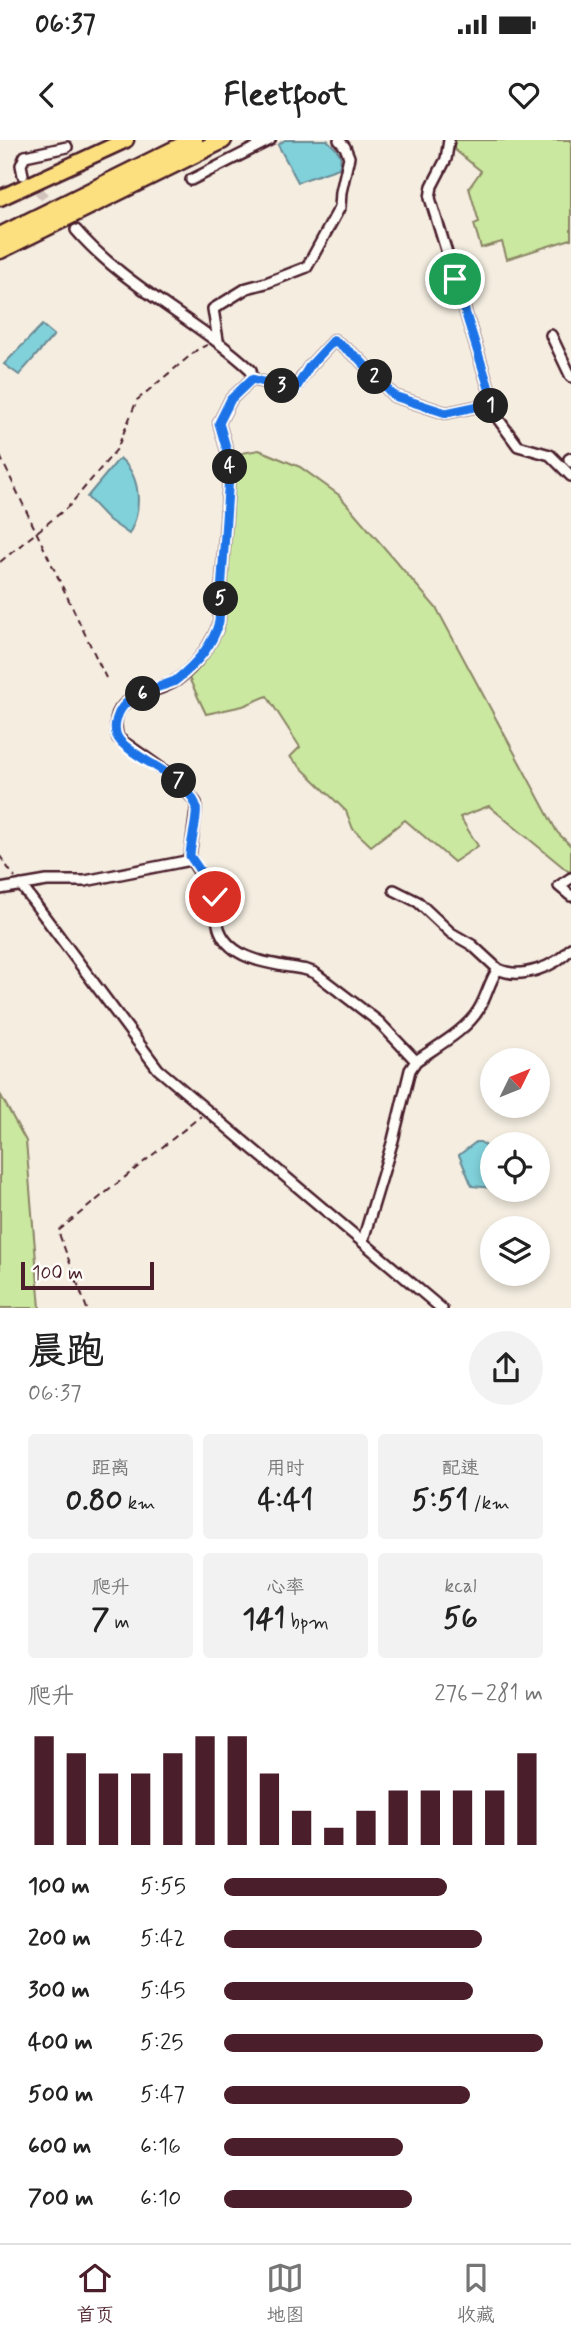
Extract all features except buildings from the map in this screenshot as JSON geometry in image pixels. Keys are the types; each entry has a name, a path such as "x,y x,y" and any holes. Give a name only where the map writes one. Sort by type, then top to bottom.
{"highway":[{"path":"0,198 126,140"},
{"path":"0,236 194,140"},
{"path":"0,250 223,140"}],"street":[{"path":"191,180 270,140"},
{"path":"218,340 213,309 247,288 307,267 315,256 340,207 349,157 339,140"},
{"path":"449,140 446,159 432,186 430,198 492,398 491,411"},
{"path":"23,175 21,165 25,156 65,144 75,163"},
{"path":"76,230 115,268 218,340 251,370 252,379"},
{"path":"551,335 571,377"},
{"path":"252,379 295,390 309,367 334,340 358,358 394,396 446,413 479,406 491,411 518,446 550,455 571,476"},
{"path":"252,379 231,399 219,423 230,461 216,634 210,645 177,680 131,699 116,718 116,731 121,742 178,781 195,803 197,811 191,860 215,897 219,929 229,945 246,957 315,973 380,1022 415,1061"},
{"path":"0,889 47,881 85,881 191,860"},
{"path":"571,878 559,886 571,896"},
{"path":"21,886 151,1060 167,1077 442,1308"},
{"path":"394,890 418,902 498,969 516,974 529,973 570,953"},
{"path":"363,1240 393,1140 410,1070 415,1061 471,1020 498,969"}],"path":[{"path":"0,562 69,506 109,460 117,449 136,400 198,349 218,340"},
{"path":"0,456 106,678"},
{"path":"0,856 21,886"},
{"path":"87,1308 58,1231 208,1111"}],"green space":[{"path":"452,140 571,140 571,239 507,259 502,242 481,248 474,224 479,222 469,188 481,171 450,146"},
{"path":"259,450 300,467 339,495 437,609 557,832 571,846 569,872 489,806 460,817 478,846 454,862 405,820 371,846 353,829 346,811 290,757 300,747 267,696 243,706 206,714 187,674 216,644 223,630 236,454"},
{"path":"0,1094 26,1141 40,1308 0,1308"}],"water":[{"path":"285,140 327,140 340,155 339,168 298,182 278,145"},
{"path":"42,325 54,335 19,375 4,364"},
{"path":"121,459 133,475 138,495 136,515 129,534 109,520 87,497"},
{"path":"476,1142 480,1142 480,1187 472,1186 459,1155"}],"tunnel":[{"path":"29,181 76,230"}],"route":[{"path":"215,897 190,856 197,811 195,803 173,776 121,742 115,723 125,704 181,677 214,640 219,622 230,461 219,423 222,414 236,393 252,379 295,390 309,367 334,340 358,358 394,396 451,414 479,406 491,411 492,398 455,279"}]}
